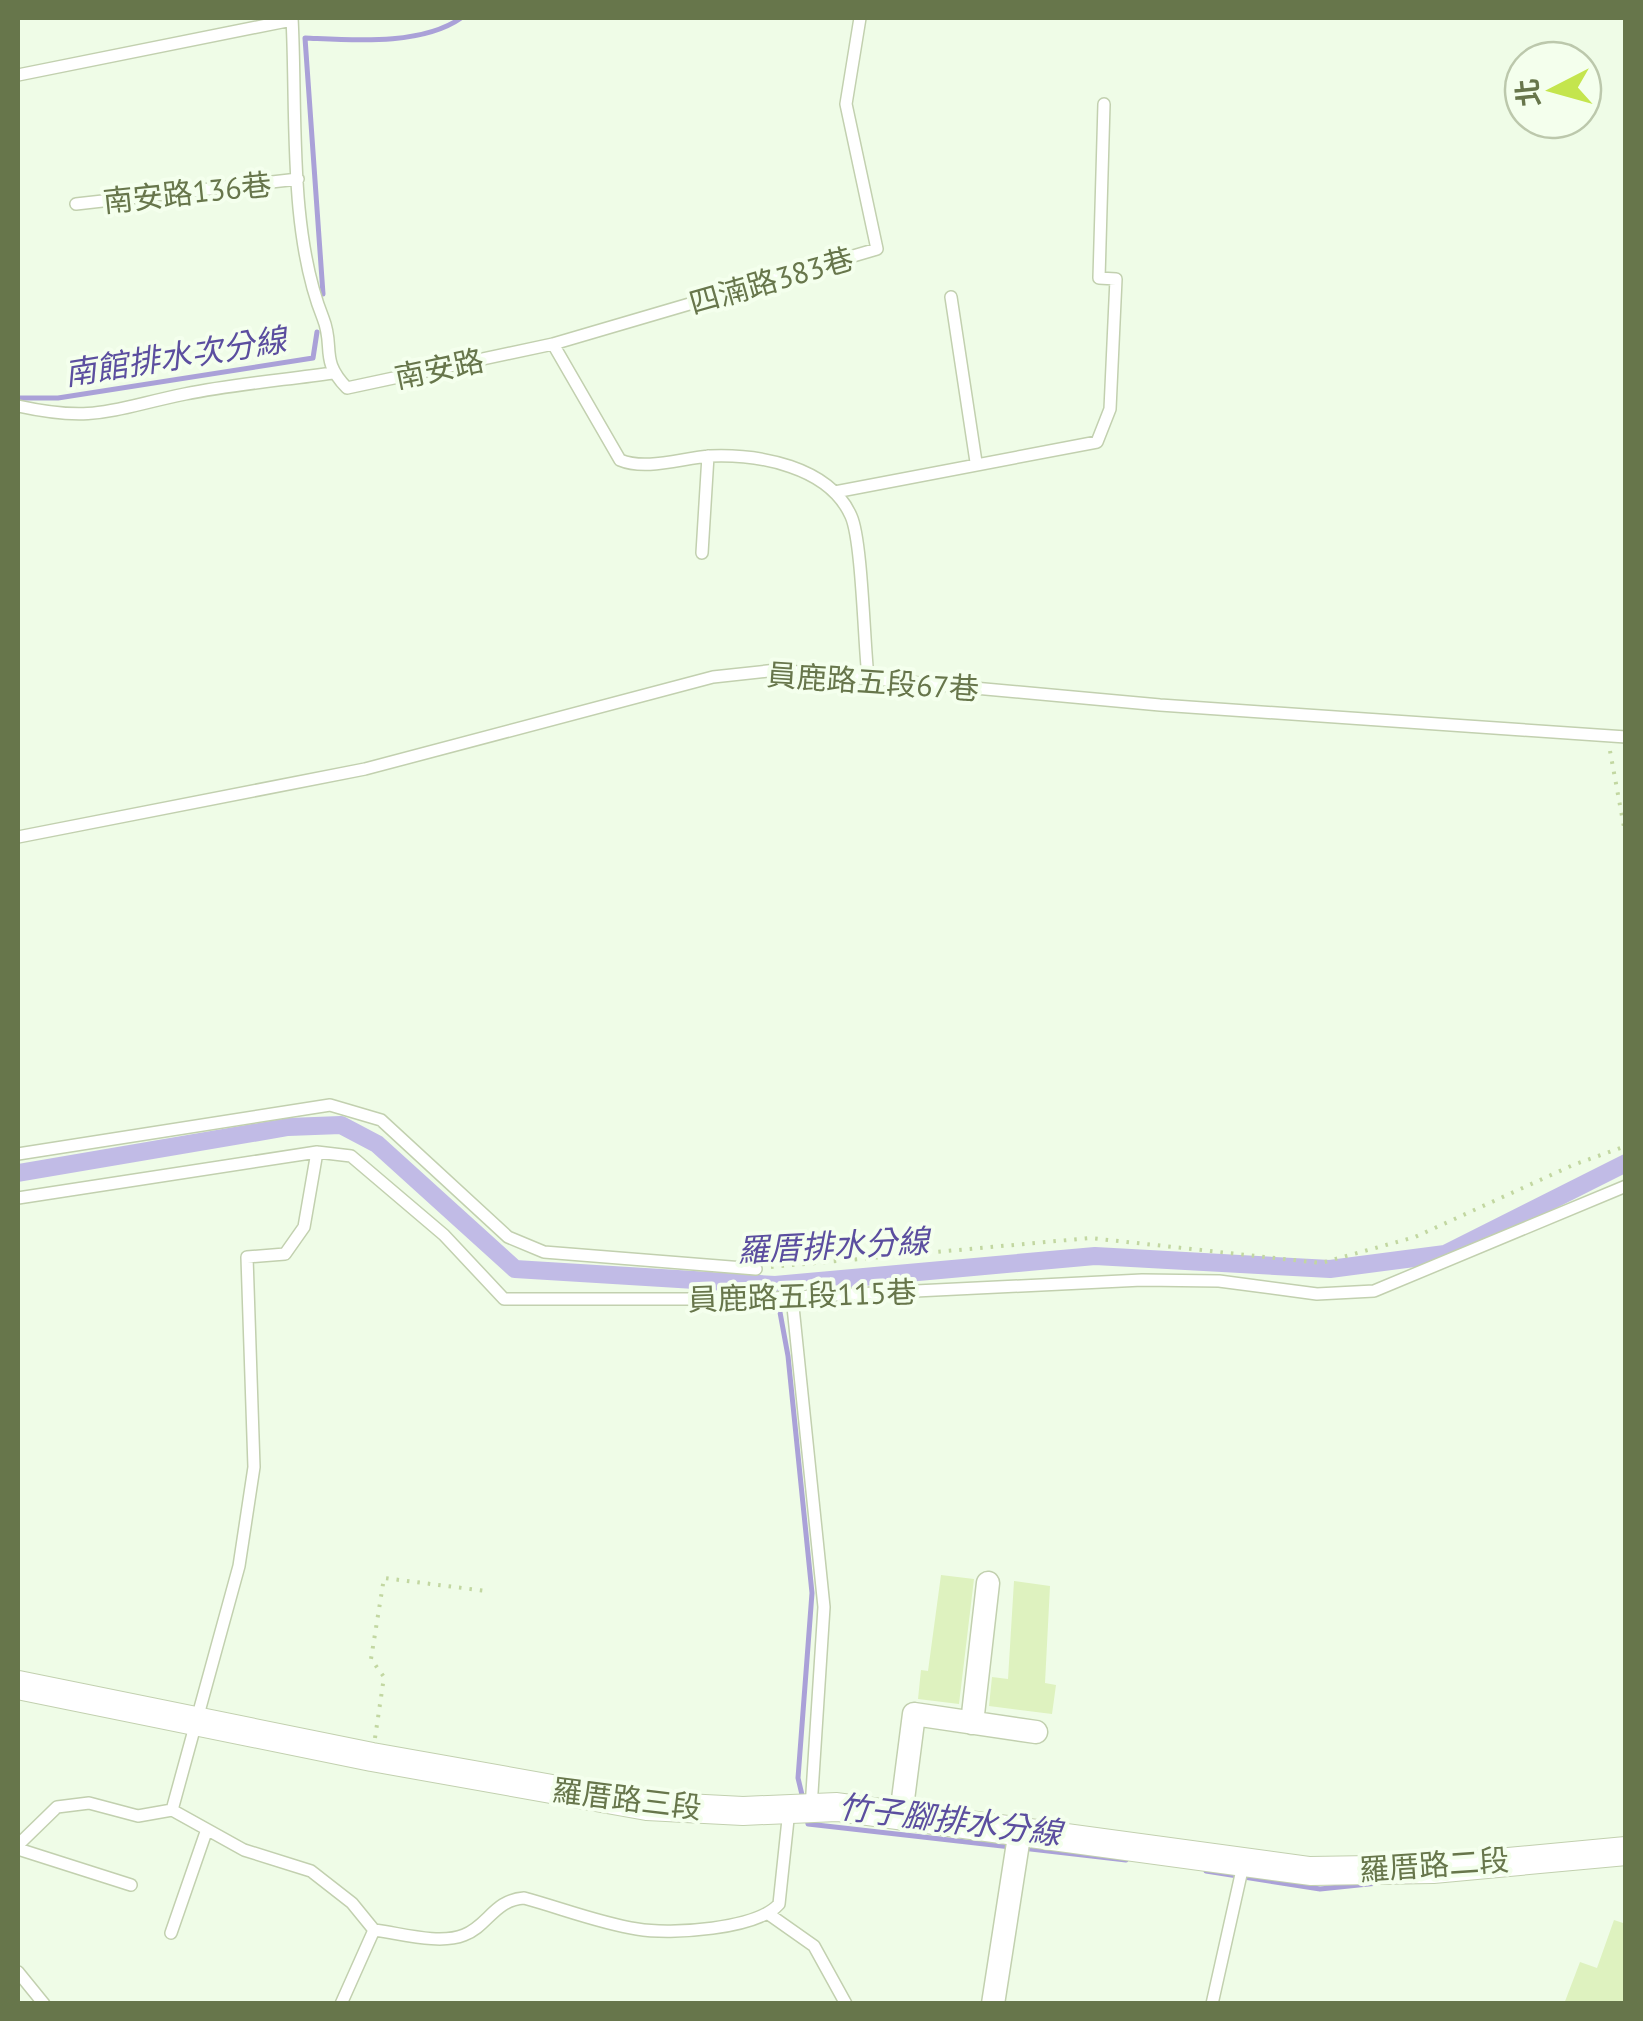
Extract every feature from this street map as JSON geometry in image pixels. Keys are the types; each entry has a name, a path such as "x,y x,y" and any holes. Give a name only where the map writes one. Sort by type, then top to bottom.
{"street":[{"path":"972,1723 988,1583"},
{"name":"羅厝路三段","path":"18,1685 372,1757 647,1806 802,1808 902,1815 1244,1861"},
{"path":"902,1815 914,1714 1036,1732"},
{"path":"992,2004 1020,1830"},
{"name":"羅厝路二段","path":"1244,1861 1310,1871 1433,1869 1626,1850"}],"lane":[{"name":"四湳路383巷","path":"553,344 877,249 846,104 860,18"},
{"path":"18,75 292,19 298,179 313,301 324,320 326,359 332,373 187,393 99,416 64,416 18,406"},
{"path":"834,492 1096,442 1110,409 1116,278 1098,278 1104,104"},
{"name":"南安路136巷","path":"76,204 298,179"},
{"path":"951,297 976,462"},
{"name":"南安路","path":"332,373 347,388 553,344"},
{"path":"553,344 620,460 632,465 708,456 776,460 834,492 852,518 868,677"},
{"path":"702,553 708,456"},
{"name":"員鹿路五段67巷","path":"18,837 365,769 712,677 777,670 1160,706 1626,738"},
{"name":"員鹿路五段115巷","path":"18,1154 330,1105 380,1120 508,1237 544,1252 756,1269"},
{"path":"172,1810 238,1566 254,1467 247,1257 286,1254 304,1227 317,1152"},
{"name":"員鹿路五段115巷","path":"18,1198 317,1152 350,1156 444,1235 504,1299 792,1298 1142,1280 1219,1281 1317,1294 1374,1291 1626,1186"},
{"path":"131,1885 18,1847 57,1807 90,1803 138,1816 172,1810 206,1832 311,1872 352,1903 374,1930 449,1938 467,1934 508,1899 524,1898 640,1930 750,1924 770,1915 779,1904 802,1808 824,1607 792,1298"},
{"path":"171,1933 206,1832"},
{"path":"1212,2004 1244,1861"},
{"path":"770,1915 814,1946 844,1992 846,2004"},
{"path":"341,2004 374,1930"},
{"path":"18,1972 44,2004"}],"path":[{"path":"1608,736 1626,838"},
{"path":"756,1269 1090,1238 1320,1263 1415,1238 1573,1164 1626,1146"},
{"path":"372,1757 384,1677 370,1659 384,1578 486,1591"}],"building":[{"path":"941,1575 974,1579 959,1704 918,1699 921,1670 928,1671"},
{"path":"1014,1581 1050,1586 1045,1683 1056,1685 1052,1714 989,1706 992,1677 1008,1679"},
{"path":"1614,1920 1626,1924 1626,2004 1564,2004 1580,1962 1597,1968"}],"waterway":[{"name":"南館排水次分線","path":"323,294 305,38 406,37 445,27 461,18"},
{"name":"南館排水次分線","path":"18,398 58,398 313,358 317,332"},
{"name":"羅厝排水分線","path":"18,1173 288,1127 341,1125 377,1144 515,1269 775,1285 1095,1256 1330,1269 1445,1254 1626,1163"},
{"name":"竹子腳排水分線","path":"775,1285 788,1356 812,1593 798,1778 803,1799"},
{"name":"竹子腳排水分線","path":"807,1819 808,1824 1011,1847"},
{"name":"竹子腳排水分線","path":"1022,1848 1126,1860"},
{"name":"竹子腳排水分線","path":"1206,1871 1320,1889 1378,1883"}]}
